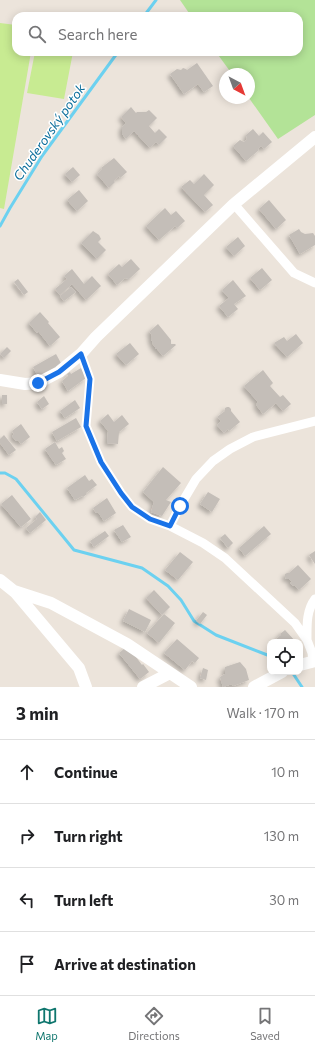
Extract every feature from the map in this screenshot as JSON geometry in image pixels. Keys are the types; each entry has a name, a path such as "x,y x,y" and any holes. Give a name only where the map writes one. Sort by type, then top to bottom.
{"street":[{"path":"0,380 25,384 38,383 59,372 81,354 96,337 234,204 315,137"},
{"path":"234,204 294,273 315,282"},
{"path":"81,354 90,379 86,426 101,462 132,507 150,519 170,526 203,543 225,558 295,623 308,640"},
{"path":"170,526 196,479 213,461 230,449 252,437 315,421"},
{"path":"0,580 14,591 79,668 86,687"},
{"path":"14,591 51,603 127,644 191,687"},
{"path":"303,664 314,661 308,640 307,619 311,604 315,599"},
{"path":"142,687 170,673"},
{"path":"254,687 276,675"}],"green space":[{"path":"180,0 315,0 315,115 278,139 253,104 255,104 255,68 228,68 219,56 303,56 303,12 188,12"},
{"path":"0,23 12,24 12,56 30,56 4,209 0,208"},
{"path":"34,56 72,56 64,99 27,93"}],"building":[{"path":"197,63 213,86 204,92 198,84 184,94 170,74 177,69 181,70 183,68 187,70"},
{"path":"131,107 136,113 146,112 149,110 157,118 149,126 155,133 159,129 167,137 159,145 156,142 150,148 134,131 126,139 122,134 122,127 126,123 121,117"},
{"path":"253,129 259,136 263,132 272,142 264,149 261,146 258,149 259,150 246,161 233,146 240,140 244,142 247,139 246,135"},
{"path":"114,158 127,172 120,178 119,176 109,188 97,174 102,169 101,168"},
{"path":"73,167 80,175 72,182 65,174"},
{"path":"204,174 214,185 204,195 213,205 205,212 181,187 190,180 194,184"},
{"path":"79,190 88,201 77,211 67,200"},
{"path":"269,200 286,220 276,229 259,209"},
{"path":"165,208 171,215 176,211 185,221 177,228 175,226 159,240 146,226"},
{"path":"299,229 305,234 313,233 315,236 315,245 300,254 289,235"},
{"path":"93,231 99,235 101,239 98,242 106,250 97,259 81,243"},
{"path":"238,237 245,246 234,256 226,247"},
{"path":"131,259 140,269 129,279 125,278 117,285 108,274 119,264 122,267"},
{"path":"262,268 272,280 260,290 250,278"},
{"path":"72,269 84,284 92,276 101,286 86,300 72,284 60,295 55,289 67,279 64,276"},
{"path":"18,279 28,292 24,295 14,282"},
{"path":"233,280 246,296 234,304 238,309 228,317 219,306 229,298 222,290"},
{"path":"71,287 76,292 64,301 60,296"},
{"path":"40,312 60,337 50,346 38,331 37,333 29,323"},
{"path":"158,324 171,340 171,344 176,345 163,356 157,349 155,349 151,340 152,335 149,332"},
{"path":"296,334 303,343 287,357 274,343 284,337 287,341"},
{"path":"130,343 139,354 126,365 116,354"},
{"path":"7,347 11,351 4,358 0,354"},
{"path":"56,354 62,365 39,378 33,367"},
{"path":"81,368 86,378 68,391 62,381 68,376 67,374 70,372 71,374"},
{"path":"263,370 273,383 270,386 280,397 283,395 291,404 283,411 276,403 263,414 256,405 258,402 244,386"},
{"path":"2,395 7,395 7,404 2,404"},
{"path":"44,396 49,404 42,409 37,402"},
{"path":"75,400 80,408 65,418 60,411"},
{"path":"227,407 231,409 240,422 224,433 217,425 221,421 217,417 225,411 225,408"},
{"path":"108,414 114,422 122,415 129,424 119,432 118,444 107,443 108,431 100,421"},
{"path":"76,418 81,427 57,441 52,432"},
{"path":"21,424 30,437 21,444 12,436 14,434 12,431"},
{"path":"4,435 16,450 9,455 0,443 0,439"},
{"path":"55,442 59,449 62,447 64,451 62,453 66,459 56,465 45,449"},
{"path":"163,467 181,483 166,500 171,502 162,516 151,512 154,502 143,492"},
{"path":"85,475 89,481 92,479 97,485 83,497 82,496 75,500 67,488"},
{"path":"208,492 220,499 212,512 200,504"},
{"path":"12,495 31,519 21,527 1,504"},
{"path":"107,498 116,513 104,521 98,512 96,513 93,508"},
{"path":"40,512 46,520 30,533 26,528 37,519 35,517"},
{"path":"123,525 131,537 122,542 114,530"},
{"path":"264,526 271,534 245,556 239,548"},
{"path":"105,531 109,536 94,547 90,541"},
{"path":"225,534 233,543 228,548 220,538"},
{"path":"315,551 315,564 309,555"},
{"path":"180,552 193,562 178,580 165,570"},
{"path":"298,565 311,579 299,590 290,583 292,582 289,579 286,579 285,577 285,574 289,573"},
{"path":"154,590 170,607 162,615 146,598"},
{"path":"129,609 151,620 145,632 123,621"},
{"path":"203,612 207,615 200,624 196,621"},
{"path":"164,614 175,623 159,643 147,633"},
{"path":"285,630 293,639 276,639 281,635 280,634"},
{"path":"177,639 199,658 195,663 192,661 185,670 164,653"},
{"path":"129,645 139,655 136,657 149,672 140,679 119,653"},
{"path":"240,662 246,669 249,680 233,686 232,684 223,687 220,677 225,674 225,667"},
{"path":"203,668 208,670 206,680 200,678"}],"waterway":[{"name":"Chuderovský potok","path":"147,12 156,0"},
{"name":"Chuderovský potok","path":"0,226 42,156 115,56"},
{"name":"Chuderovský potok","path":"0,473 5,473 16,479 74,550 142,568 168,586 181,600 194,621 216,635 267,655"},
{"name":"Chuderovský potok","path":"294,675 302,687"}],"route":[{"path":"38,383 59,372 81,354 90,379 86,426 101,462 121,493 132,507 150,519 170,526 180,506"}]}
